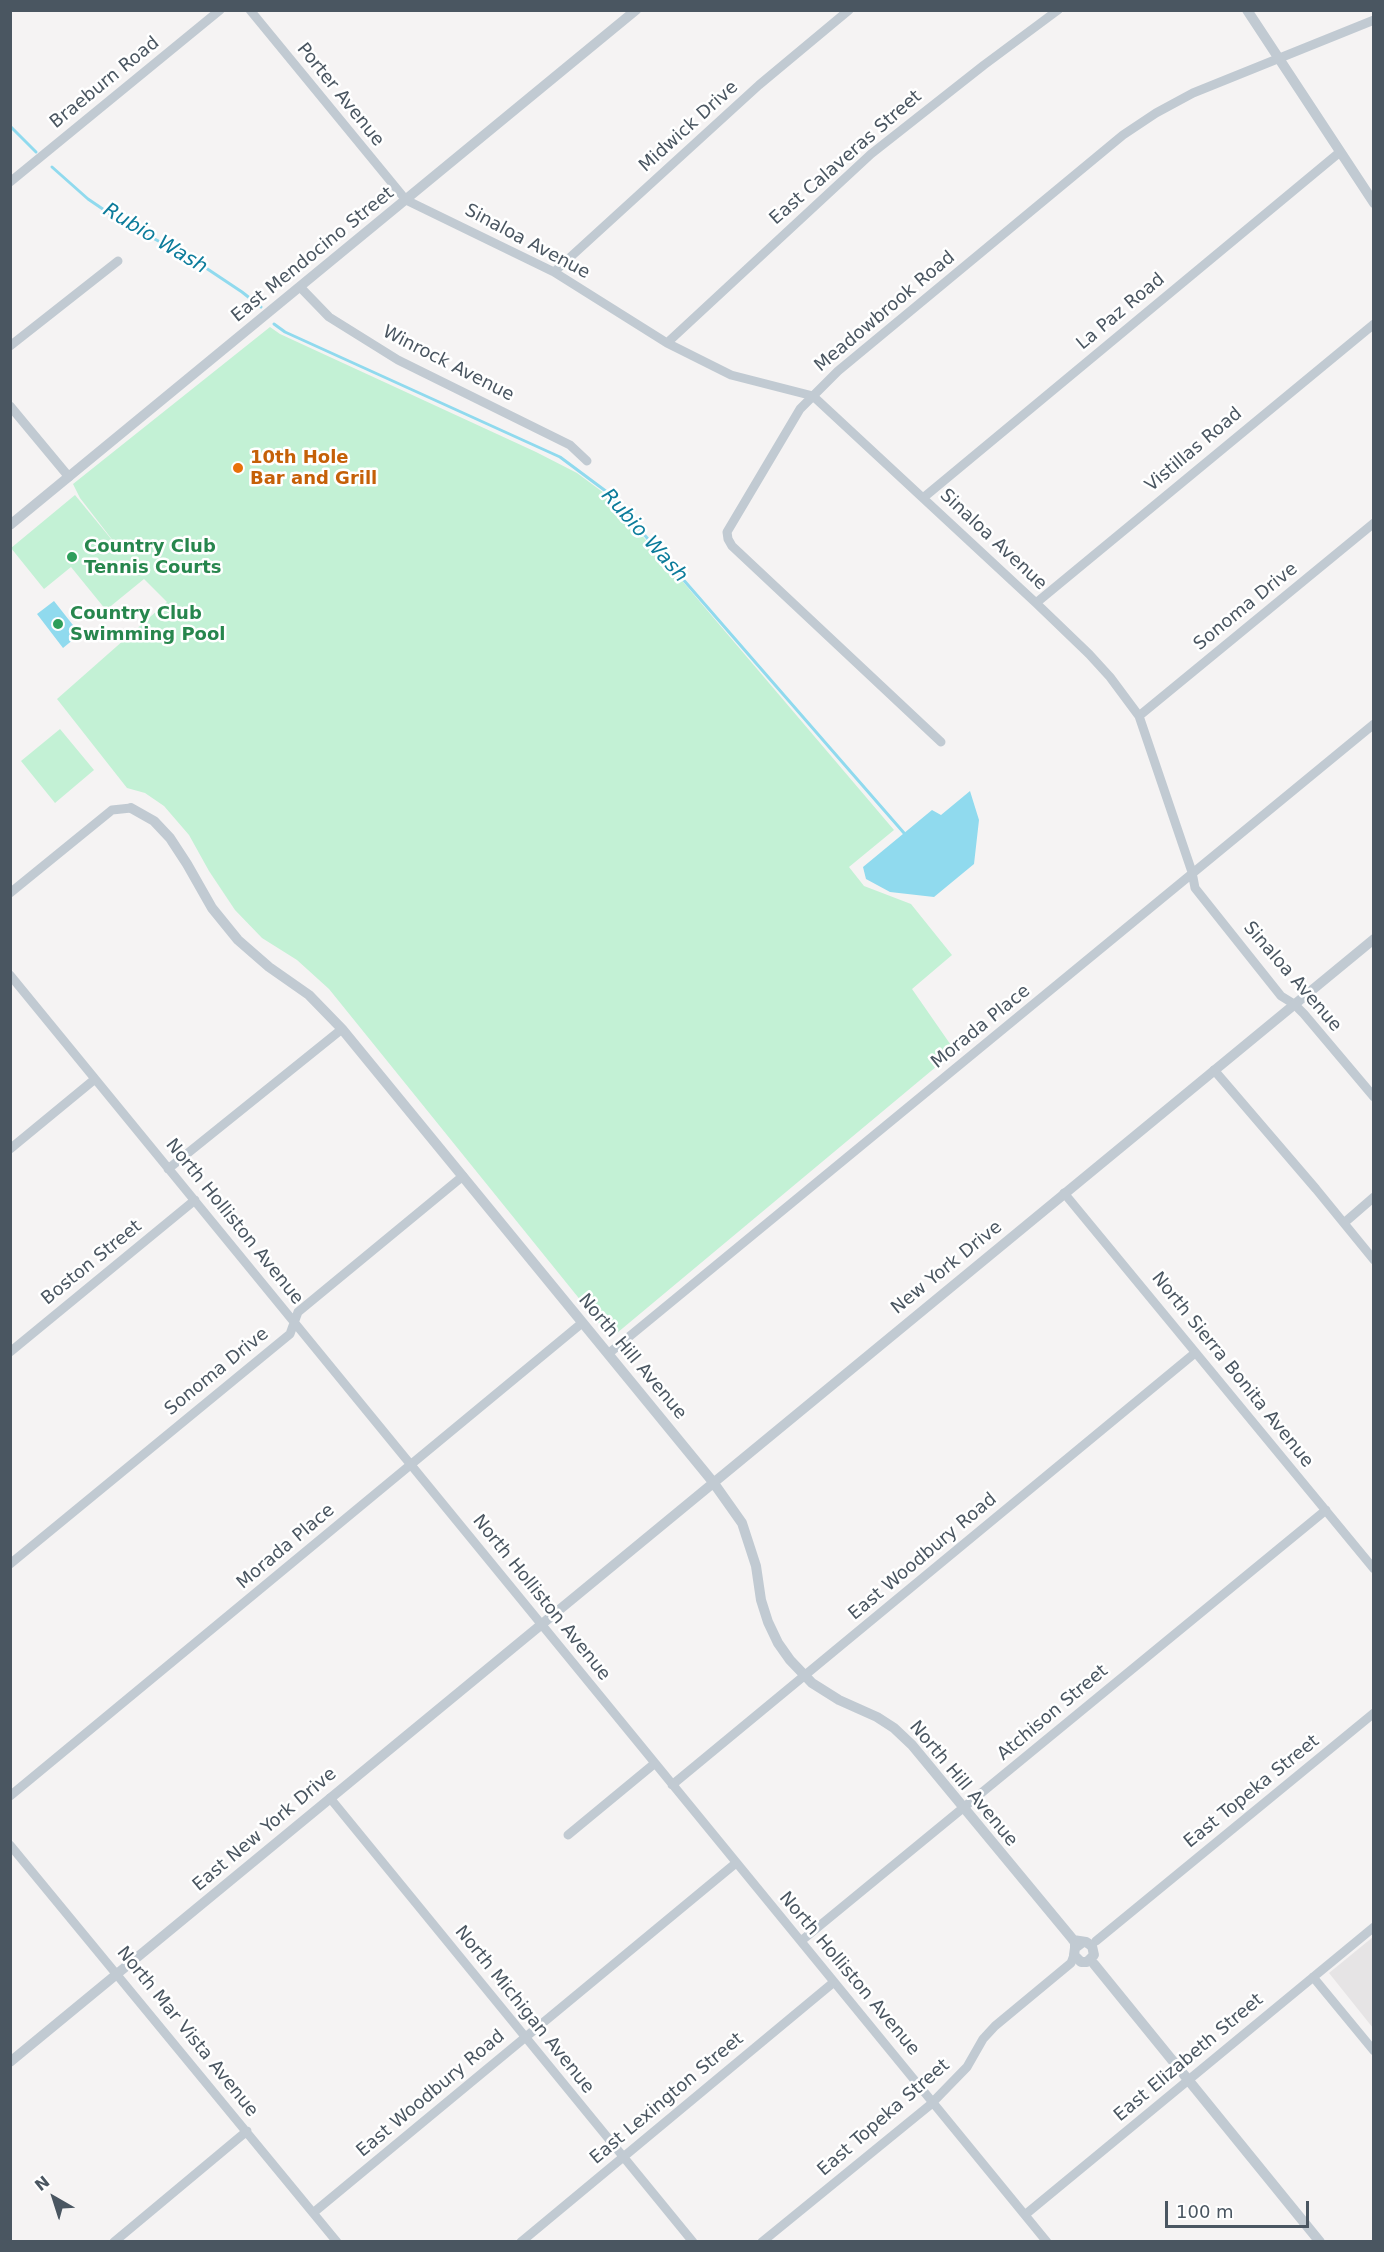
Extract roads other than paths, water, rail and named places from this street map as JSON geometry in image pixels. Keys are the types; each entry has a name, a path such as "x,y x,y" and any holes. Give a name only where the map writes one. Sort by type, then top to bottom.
{"street":[{"name":"Braeburn Road","path":"10,182 220,10"},
{"name":"Porter Avenue","path":"250,10 406,200"},
{"name":"East Mendocino Street","path":"10,525 636,10"},
{"name":"Midwick Drive","path":"555,272 759,85 849,10"},
{"name":"East Calaveras Street","path":"667,343 870,154 1058,10"},
{"path":"1247,10 1374,202"},
{"name":"Meadowbrook Road","path":"941,742 732,546 728,539 727,532 800,409 838,371 1123,135 1156,113 1193,93 1374,20"},
{"name":"La Paz Road","path":"923,498 1340,152"},
{"name":"Sinaloa Avenue","path":"406,200 555,272 667,343 731,375 813,396 1036,603 1110,677 1139,716 1192,872 1195,888 1281,996 1294,1004 1374,1097"},
{"path":"10,346 118,261"},
{"name":"Winrock Avenue","path":"300,287 329,317 398,360 570,445 587,461"},
{"name":"Vistillas Road","path":"1036,603 1374,324"},
{"path":"10,406 69,477"},
{"name":"Sonoma Drive","path":"1139,716 1374,523"},
{"name":"Morada Place","path":"608,1354 1374,724"},
{"path":"10,893 112,810 131,808"},
{"name":"North Hill Avenue","path":"131,808 154,821 170,838 212,908 238,940 269,967 309,995 342,1029 713,1482 736,1513 749,1539 768,1622 778,1644 805,1676 839,1700 877,1717 894,1728 912,1745 1320,2241"},
{"name":"New York Drive","path":"541,1624 1374,939"},
{"name":"North Holliston Avenue","path":"10,975 1047,2241"},
{"path":"168,1169 342,1029"},
{"path":"1214,1070 1374,1260"},
{"path":"10,1149 95,1079"},
{"name":"Sonoma Drive","path":"10,1564 290,1334 298,1312 463,1176"},
{"name":"North Sierra Bonita Avenue","path":"1064,1193 1374,1569"},
{"path":"1344,1223 1374,1197"},
{"name":"Boston Street","path":"10,1352 195,1200"},
{"name":"Morada Place","path":"10,1796 582,1323"},
{"name":"East Woodbury Road","path":"672,1785 1196,1353"},
{"name":"Atchison Street","path":"801,1941 1326,1510"},
{"name":"East New York Drive","path":"10,2062 541,1624"},
{"name":"East Topeka Street","path":"762,2241 933,2101 967,2067 983,2039 995,2026 1374,1713"},
{"path":"568,1835 654,1764"},
{"name":"North Michigan Avenue","path":"330,1798 693,2241"},
{"name":"North Mar Vista Avenue","path":"10,1845 337,2241"},
{"name":"East Woodbury Road","path":"313,2213 736,1863"},
{"name":"East Elizabeth Street","path":"1026,2214 1374,1927"},
{"path":"1313,1977 1374,2051"},
{"name":"East Lexington Street","path":"521,2241 834,1982"},
{"path":"114,2241 247,2131"}],"water":[{"name":"Country Club Swimming Pool","path":"54,601 80,634 63,648 37,614"},
{"path":"970,791 979,820 974,864 934,897 890,892 866,879 863,867 932,810 941,815"}],"waterway":[{"name":"Rubio Wash","path":"10,126 36,152"},
{"name":"Rubio Wash","path":"52,167 88,199 116,218 197,262 261,307"},
{"name":"Rubio Wash","path":"274,324 285,332 560,457 607,492 904,833"}],"place":[{"name":"10th Hole Bar and Grill","path":"238,468"},
{"name":"Country Club Tennis Courts","path":"72,557"},
{"name":"Country Club Swimming Pool","path":"58,624"}]}
